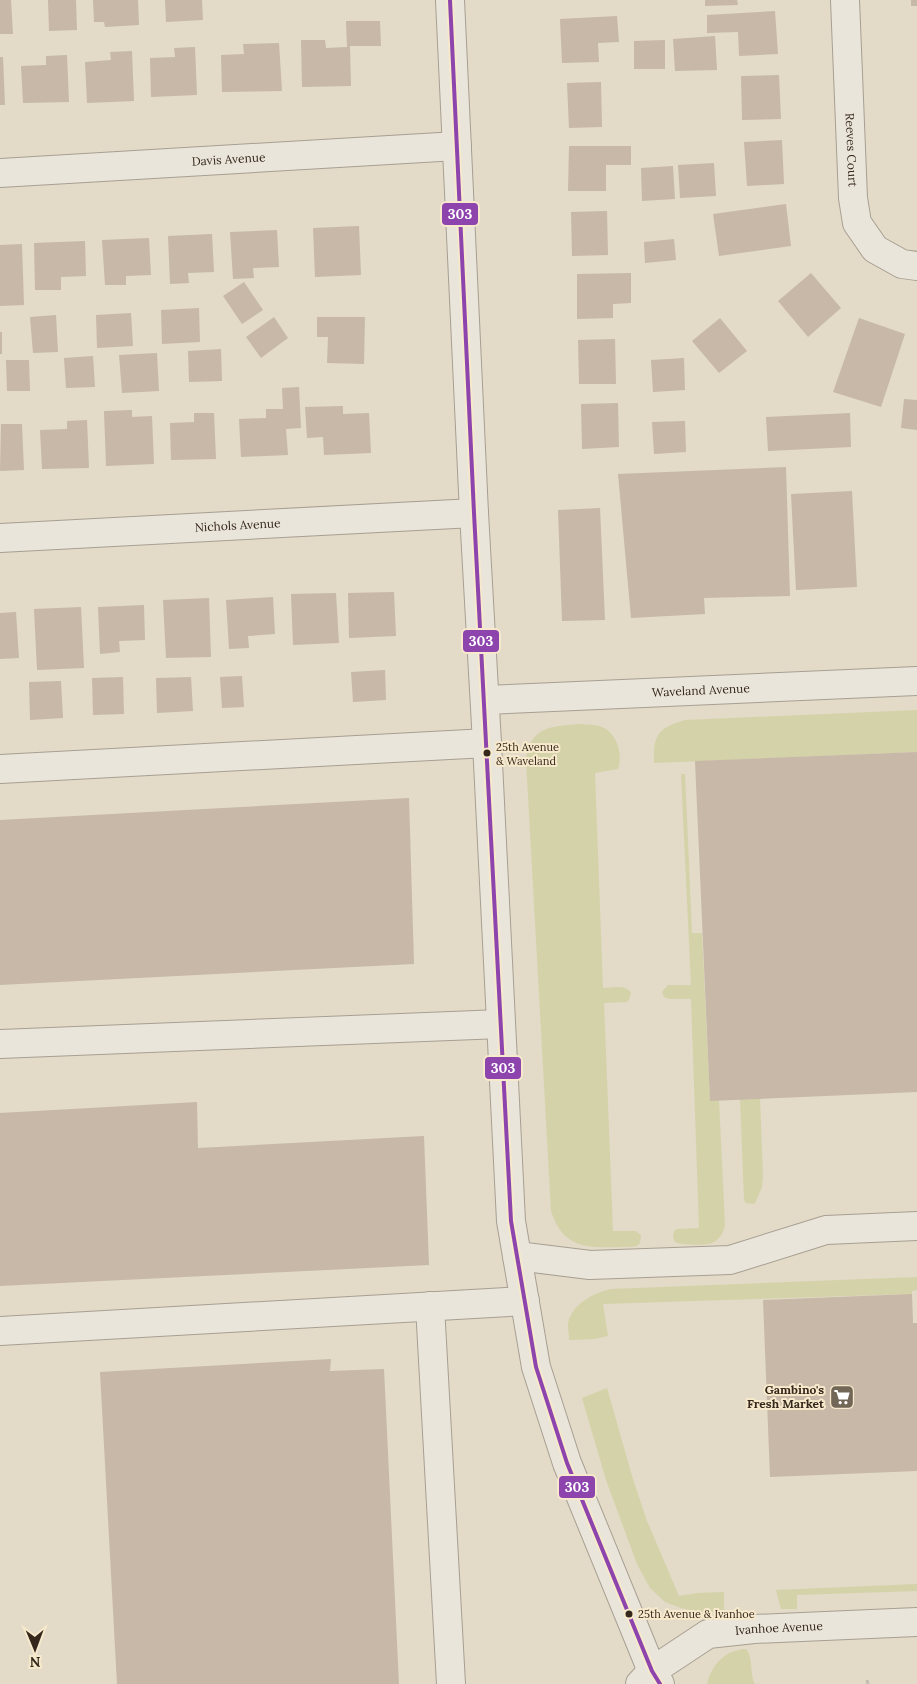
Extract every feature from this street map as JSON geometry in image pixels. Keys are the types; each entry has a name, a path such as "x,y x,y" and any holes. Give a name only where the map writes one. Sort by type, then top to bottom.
{"street":[{"path":"450,0 510,1221 536,1367 567,1463 651,1680"},
{"name":"Reeves Court","path":"845,0 852,198 857,224 875,249 902,264 917,266"},
{"name":"Davis Avenue","path":"0,173 457,146"},
{"name":"Nichols Avenue","path":"0,538 474,513"},
{"name":"Waveland Avenue","path":"485,700 917,682"},
{"path":"0,769 487,743"},
{"path":"0,1044 501,1024"},
{"path":"516,1256 590,1265 730,1260 826,1230 917,1226"},
{"path":"0,1331 525,1301"},
{"path":"430,1306 451,1684"},
{"name":"Ivanhoe Avenue","path":"651,1680 708,1634 754,1629 917,1622"}],"shaded area":[{"path":"917,710 917,752 654,763 656,739 659,734 669,726 685,720"},
{"path":"581,724 597,725 612,734 618,745 620,757 618,769 595,773 603,988 622,987 631,993 629,1000 626,1002 604,1003 613,1231 636,1231 641,1235 640,1243 637,1246 629,1247 592,1247 572,1241 557,1225 551,1211 526,760 532,740 544,730 552,727"},
{"path":"681,774 685,774 692,933 702,933 710,1101 719,1100 725,1226 720,1236 714,1242 699,1245 678,1243 675,1242 673,1237 674,1231 677,1229 699,1228 691,999 669,999 664,997 662,992 668,985 691,985"},
{"path":"760,1098 763,1177 762,1187 754,1204 746,1203 744,1200 740,1099"},
{"path":"917,1277 917,1290 912,1291 912,1294 603,1304 608,1336 594,1339 569,1340 568,1324 578,1305 598,1293 611,1289"},
{"path":"607,1388 647,1521 679,1596 724,1592 724,1612 700,1612 665,1602 650,1588 637,1564 606,1480 582,1398"},
{"path":"917,1584 917,1591 797,1595 797,1609 781,1609 776,1590"},
{"path":"746,1649 750,1657 755,1684 707,1684 712,1670 720,1659 732,1652"}],"building":[{"path":"0,0 11,0 13,34 0,34"},
{"path":"48,0 76,0 77,30 49,31"},
{"path":"93,0 138,0 139,25 105,27 104,22 94,22"},
{"path":"165,0 202,0 203,20 166,22"},
{"path":"705,0 737,0 738,5 705,6"},
{"path":"911,0 917,0 917,6 911,6"},
{"path":"775,11 778,54 739,56 738,32 707,33 707,15"},
{"path":"617,16 619,42 598,43 599,62 562,63 560,19"},
{"path":"346,21 380,21 381,46 350,46 351,86 302,87 301,40 325,40 326,48 347,47"},
{"path":"715,36 717,70 675,71 673,39"},
{"path":"665,40 665,69 634,69 634,41"},
{"path":"279,43 282,91 222,92 221,55 244,54 243,44"},
{"path":"195,47 197,95 151,97 150,58 175,57 174,48"},
{"path":"132,51 134,101 87,103 85,62 111,60 110,52"},
{"path":"67,55 69,102 23,103 21,66 46,65 46,56"},
{"path":"0,57 3,57 5,105 0,105"},
{"path":"779,75 781,119 742,120 741,76"},
{"path":"601,82 602,127 569,128 567,83"},
{"path":"782,140 784,184 747,186 744,142"},
{"path":"569,146 631,146 631,165 606,165 606,191 568,191"},
{"path":"714,163 716,196 680,198 678,165"},
{"path":"673,166 675,199 642,201 641,168"},
{"path":"786,204 791,246 719,256 713,214"},
{"path":"607,211 608,255 572,256 571,212"},
{"path":"359,226 361,275 315,277 313,228"},
{"path":"277,230 279,267 253,268 254,278 233,279 230,232"},
{"path":"212,234 214,272 188,273 189,283 170,284 168,236"},
{"path":"149,238 151,275 126,276 126,285 105,285 102,240"},
{"path":"674,239 676,260 645,263 644,242"},
{"path":"85,241 86,276 61,277 61,290 35,290 34,243"},
{"path":"22,244 24,305 0,306 0,245"},
{"path":"631,273 631,303 613,304 613,318 577,319 577,274"},
{"path":"811,273 841,308 808,337 778,301"},
{"path":"244,282 263,310 242,324 223,296"},
{"path":"199,308 200,342 162,344 161,310"},
{"path":"131,313 133,346 97,348 96,315"},
{"path":"56,315 58,352 33,353 30,317"},
{"path":"274,317 288,338 261,358 246,337"},
{"path":"317,317 365,317 364,364 327,363 328,337 317,337"},
{"path":"720,318 747,351 719,373 692,341"},
{"path":"859,318 905,334 881,407 833,392"},
{"path":"0,332 2,332 2,354 0,354"},
{"path":"615,339 616,384 579,384 578,340"},
{"path":"221,349 222,381 189,382 188,351"},
{"path":"157,353 159,391 122,393 119,355"},
{"path":"93,356 95,387 66,388 64,358"},
{"path":"684,358 685,390 653,392 651,360"},
{"path":"6,360 29,360 30,391 7,391"},
{"path":"299,387 301,428 286,429 288,455 241,457 239,419 266,418 266,409 283,409 282,388"},
{"path":"904,399 917,400 917,430 901,428"},
{"path":"618,403 619,447 582,449 581,404"},
{"path":"343,406 343,414 369,413 371,453 324,455 323,437 307,438 305,407"},
{"path":"132,410 132,417 152,416 154,464 106,466 104,411"},
{"path":"194,413 214,413 216,459 171,460 170,423 194,422"},
{"path":"850,413 851,447 768,451 766,417"},
{"path":"87,420 89,468 42,469 40,430 67,429 67,421"},
{"path":"685,421 686,452 654,454 652,422"},
{"path":"1,424 22,424 24,470 0,471"},
{"path":"786,467 790,596 704,598 705,614 631,618 618,474"},
{"path":"852,491 857,587 796,590 791,494"},
{"path":"600,508 605,620 562,621 558,510"},
{"path":"394,592 396,636 349,638 348,593"},
{"path":"336,593 339,643 293,645 291,594"},
{"path":"273,597 275,634 248,636 249,648 229,649 226,600"},
{"path":"209,598 211,657 166,658 163,600"},
{"path":"144,605 145,640 119,641 120,652 100,654 98,607"},
{"path":"81,607 84,668 37,670 34,609"},
{"path":"16,612 19,658 0,659 0,613"},
{"path":"385,670 386,700 353,702 351,672"},
{"path":"242,676 244,707 222,708 220,677"},
{"path":"123,677 124,714 93,715 92,678"},
{"path":"191,677 193,711 157,713 156,678"},
{"path":"61,681 63,718 30,720 29,682"},
{"path":"917,752 917,1092 710,1101 695,761"},
{"path":"409,798 414,964 0,985 0,820"},
{"path":"197,1102 198,1148 424,1136 429,1265 0,1286 0,1113"},
{"name":"Gambino's Fresh Market","path":"912,1294 913,1323 917,1323 917,1471 770,1477 763,1300"},
{"path":"331,1359 330,1371 384,1369 399,1684 117,1684 100,1372"}],"transit line":[{"name":"303","path":"450,0 474,513 511,1221 536,1367 567,1463 652,1671 660,1684"}],"place":[{"name":"25th Avenue & Waveland","path":"487,753"},
{"name":"Gambino's Fresh Market","path":"842,1397"},
{"name":"25th Avenue & Ivanhoe","path":"629,1614"}]}
